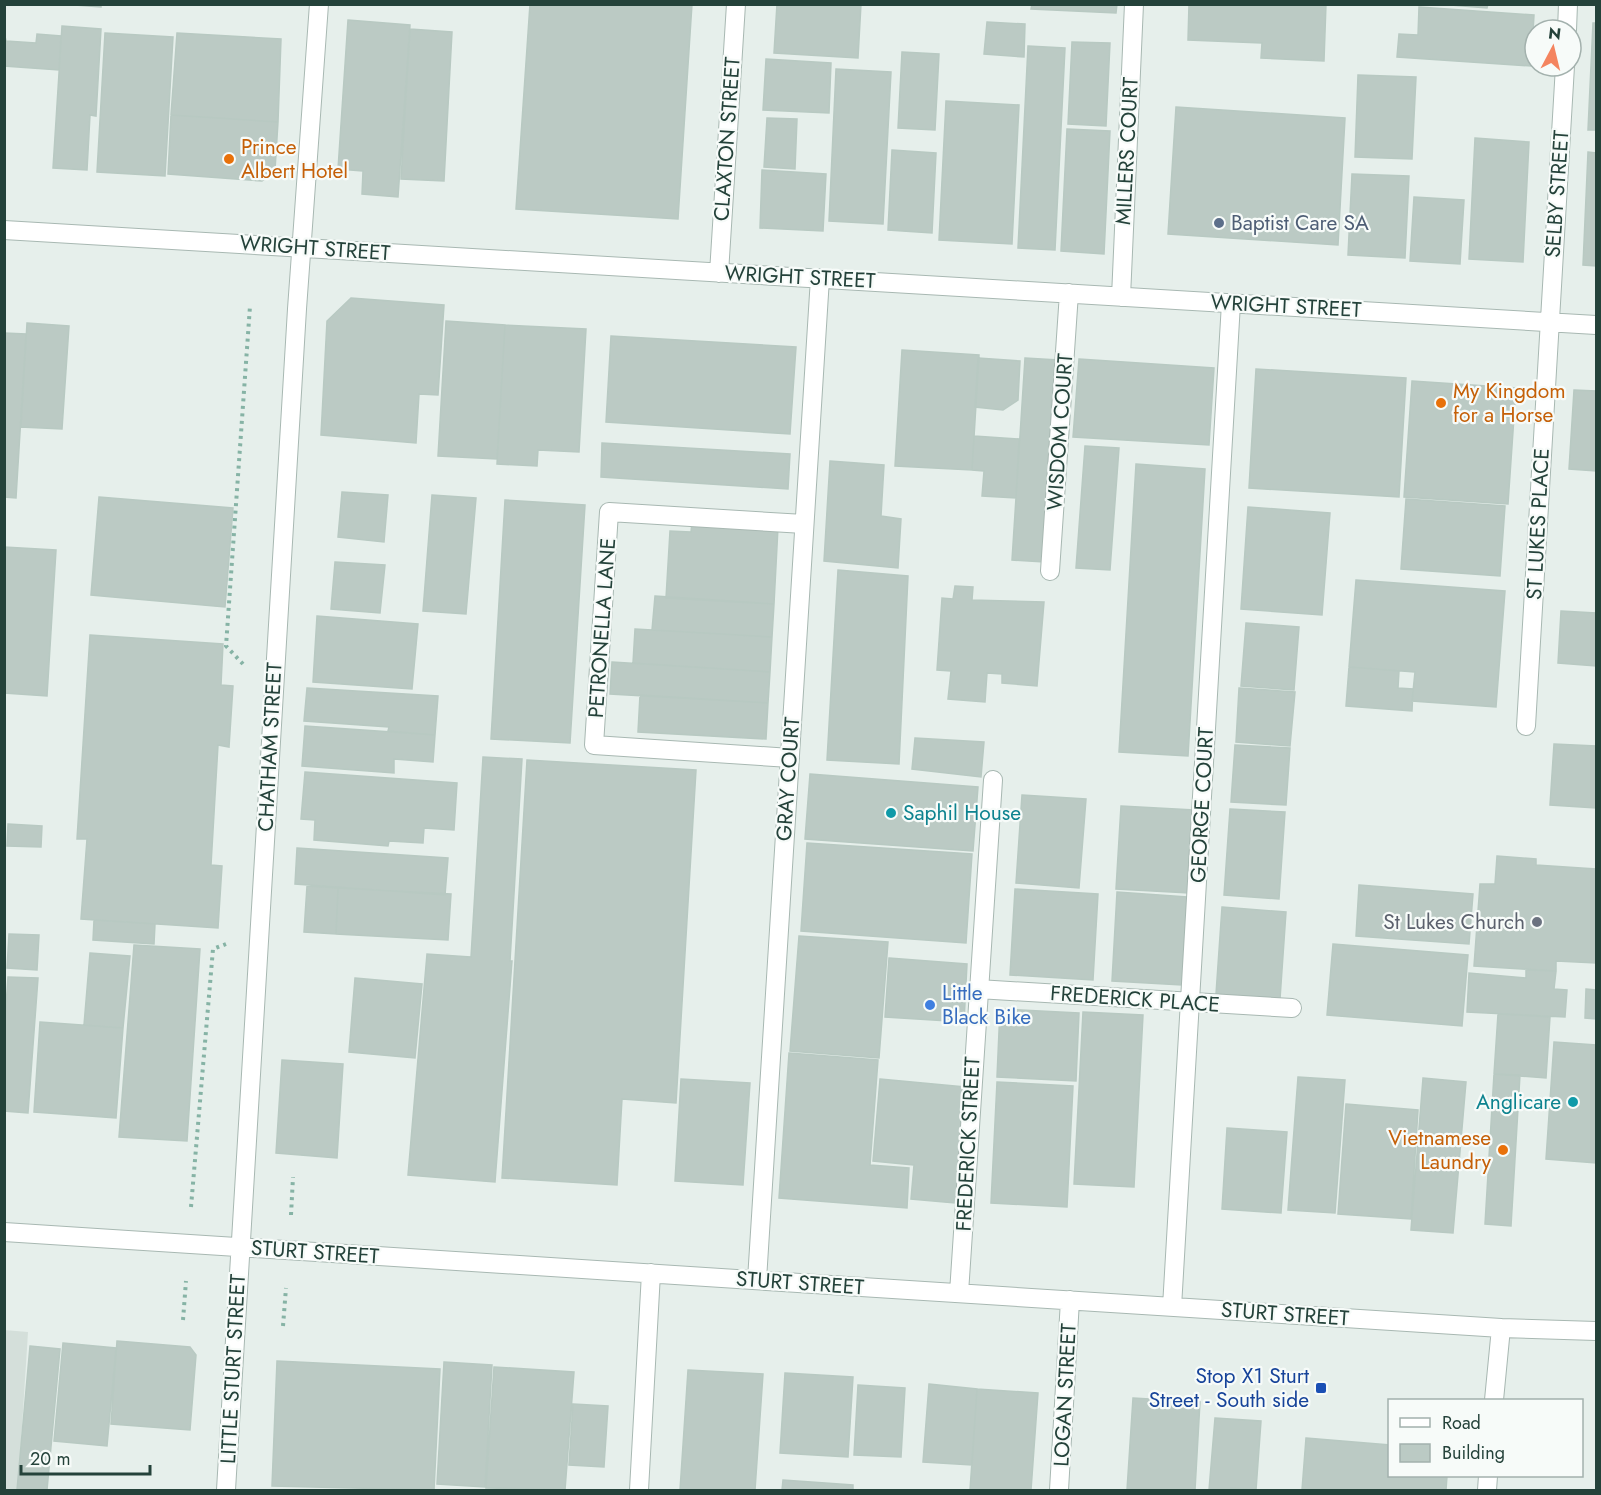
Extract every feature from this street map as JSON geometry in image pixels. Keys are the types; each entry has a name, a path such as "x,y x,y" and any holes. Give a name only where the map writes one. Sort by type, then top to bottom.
{"street":[{"name":"CHATHAM STREET","path":"239,1247 301,247 319,4"},
{"name":"CLAXTON STREET","path":"719,273 736,4"},
{"name":"MILLERS COURT","path":"1121,297 1134,4"},
{"name":"SELBY STREET","path":"1550,322 1564,78"},
{"name":"WRIGHT STREET","path":"4,230 1596,325"},
{"name":"GRAY COURT","path":"758,1280 820,278"},
{"name":"WISDOM COURT","path":"1050,571 1069,293"},
{"name":"GEORGE COURT","path":"1172,1307 1231,303"},
{"name":"ST LUKES PLACE","path":"1526,726 1550,322"},
{"name":"PETRONELLA LANE","path":"790,758 594,745 609,512 804,524"},
{"name":"FREDERICK STREET","path":"959,1293 993,780"},
{"name":"FREDERICK PLACE","path":"978,989 1292,1008"},
{"name":"STURT STREET","path":"4,1232 1501,1328 1596,1331"},
{"name":"LITTLE STURT STREET","path":"226,1491 239,1247"},
{"path":"639,1491 651,1273"},
{"name":"LOGAN STREET","path":"1059,1491 1070,1300"},
{"path":"1494,1399 1501,1328"}],"path":[{"path":"250,306 226,646 250,671"},
{"path":"191,1207 213,949 230,943"},
{"path":"291,1215 293,1177"},
{"path":"183,1320 186,1281"},
{"path":"284,1326 286,1288"}],"shaded area":[{"path":"4,1330 28,1332 18,1490 5,1490"}],"building":[{"path":"61,4 101,4 101,7"},
{"path":"530,4 692,4 678,219 516,209"},
{"path":"777,4 861,4 858,58 774,53"},
{"path":"1032,4 1117,4 1116,13 1031,9"},
{"path":"1189,4 1326,4 1324,61 1261,58 1262,43 1188,40"},
{"path":"1438,4 1488,4 1487,8"},
{"path":"1419,7 1534,15 1534,18 1523,18 1523,65 1397,57 1399,34 1418,35"},
{"path":"348,20 410,25 398,197 362,194 363,171 338,169"},
{"path":"987,22 1025,24 1024,57 984,54"},
{"path":"1593,23 1596,23 1596,130 1588,130"},
{"path":"62,26 101,29 96,116 90,115 87,170 53,168"},
{"path":"410,29 452,32 444,181 401,179"},
{"path":"4,32 6,41 36,43 37,34 61,36 59,70 4,66"},
{"path":"105,33 173,37 165,176 97,172"},
{"path":"177,33 281,39 278,122 171,115"},
{"path":"1072,42 1110,43 1106,126 1068,124"},
{"path":"1028,46 1065,48 1055,250 1018,248"},
{"path":"902,52 939,54 935,130 898,128"},
{"path":"766,59 831,63 829,113 763,110"},
{"path":"836,69 891,72 883,224 829,221"},
{"path":"1358,75 1416,77 1412,159 1355,157"},
{"path":"946,101 1019,105 1012,244 939,240"},
{"path":"1176,107 1345,118 1338,245 1168,234"},
{"path":"171,115 278,122 275,170 262,181 168,174"},
{"path":"767,118 797,119 795,169 764,167"},
{"path":"1067,129 1110,131 1104,254 1061,251"},
{"path":"1475,138 1529,142 1523,262 1469,259"},
{"path":"892,150 936,153 932,233 888,230"},
{"path":"1588,152 1596,153 1596,266 1583,265"},
{"path":"762,170 826,174 823,231 760,228"},
{"path":"1352,174 1409,176 1405,258 1348,255"},
{"path":"1414,197 1464,200 1460,264 1410,261"},
{"path":"351,298 444,305 438,395 419,394 416,443 321,435 327,321"},
{"path":"446,321 505,325 497,459 438,456"},
{"path":"27,323 69,326 62,429 21,427"},
{"path":"505,325 586,329 579,452 538,450 537,466 497,464"},
{"path":"4,333 26,334 16,498 4,497"},
{"path":"611,336 796,347 790,434 606,422"},
{"path":"902,350 979,355 972,470 895,466"},
{"path":"978,358 1020,361 1018,400 1003,410 975,407"},
{"path":"1025,358 1058,360 1044,562 1012,560"},
{"path":"1079,359 1214,368 1209,445 1073,437"},
{"path":"1256,369 1406,378 1399,497 1249,488"},
{"path":"1412,381 1516,388 1508,504 1404,497"},
{"path":"1574,390 1596,391 1596,471 1569,469"},
{"path":"974,436 1019,439 1016,498 982,496 984,471 972,470"},
{"path":"602,443 790,454 788,489 601,477"},
{"path":"1085,446 1119,448 1110,570 1076,568"},
{"path":"830,461 884,465 881,516 901,519 898,568 824,561"},
{"path":"1136,464 1205,469 1188,756 1119,752"},
{"path":"342,492 388,495 384,542 338,537"},
{"path":"432,495 476,498 466,614 423,611"},
{"path":"99,497 233,508 225,607 91,595"},
{"path":"1406,499 1505,506 1500,576 1401,569"},
{"path":"505,500 585,505 570,743 491,739"},
{"path":"1248,507 1330,513 1322,615 1241,609"},
{"path":"692,522 778,527 774,604 666,598 670,531 691,532"},
{"path":"4,547 56,550 47,696 4,693"},
{"path":"335,562 385,565 380,613 331,609"},
{"path":"838,570 908,576 899,764 827,760"},
{"path":"1356,580 1505,591 1496,707 1412,701 1415,672 1349,667"},
{"path":"955,586 973,587 972,600 1044,602 1037,686 1002,683 1002,674 987,673 985,702 948,699 951,671 937,670 942,598 953,599"},
{"path":"655,596 774,604 772,637 652,630"},
{"path":"1561,611 1596,613 1596,666 1558,663"},
{"path":"317,616 418,624 412,689 313,682"},
{"path":"1246,623 1299,627 1294,690 1241,686"},
{"path":"635,629 772,637 770,672 633,663"},
{"path":"90,635 223,644 221,685 233,686 229,747 218,745 211,865 222,866 218,928 81,919 87,839 77,839"},
{"path":"612,662 770,672 768,703 610,694"},
{"path":"1349,667 1399,671 1398,688 1413,689 1412,711 1346,706"},
{"path":"307,688 438,696 435,735 388,731 389,727 304,721"},
{"path":"1239,688 1295,692 1290,746 1236,742"},
{"path":"640,695 768,703 766,739 638,732"},
{"path":"305,726 435,735 433,762 394,759 394,773 302,766"},
{"path":"915,738 984,742 981,777 912,769"},
{"path":"1554,744 1596,746 1596,808 1550,805"},
{"path":"1235,745 1290,748 1286,805 1231,802"},
{"path":"483,757 522,759 510,961 512,961 495,1182 408,1175 427,954 471,957"},
{"path":"527,760 696,770 676,1103 622,1099 617,1185 502,1178"},
{"path":"305,772 457,783 454,830 424,828 423,843 389,841 388,846 314,840 315,820 301,819"},
{"name":"Saphil House","path":"810,774 978,787 973,851 805,839"},
{"path":"1022,795 1086,799 1079,888 1016,883"},
{"path":"1121,806 1194,810 1189,893 1116,889"},
{"path":"1230,809 1285,812 1279,899 1224,895"},
{"path":"8,824 42,826 41,847 7,846"},
{"path":"807,843 972,854 966,943 801,931"},
{"path":"297,848 448,858 445,895 295,884"},
{"name":"St Lukes Church","path":"1497,856 1536,859 1536,865 1596,869 1596,963 1556,961 1556,971 1474,966 1480,884 1495,884"},
{"path":"1359,885 1473,894 1469,944 1356,936"},
{"path":"307,886 338,888 336,934 304,932"},
{"path":"338,888 451,894 448,940 336,934"},
{"path":"1015,889 1098,894 1093,980 1010,975"},
{"path":"1117,892 1187,897 1182,985 1112,981"},
{"path":"1222,907 1286,912 1280,999 1216,994"},
{"path":"94,920 155,924 154,944 93,940"},
{"path":"9,934 39,935 37,970 7,968"},
{"path":"799,936 888,942 879,1058 790,1051"},
{"path":"1333,944 1468,955 1462,1026 1327,1015"},
{"path":"134,945 200,949 187,1141 119,1137"},
{"path":"90,953 130,956 123,1028 84,1025"},
{"path":"889,958 967,964 964,1022 885,1017"},
{"path":"1526,970 1556,971 1554,989 1567,990 1565,1017 1467,1012 1469,973 1526,978"},
{"path":"8,977 38,978 28,1113 4,1111 4,1034"},
{"path":"355,978 422,984 415,1058 349,1052"},
{"path":"1586,989 1596,990 1596,1019 1585,1018"},
{"path":"1000,1009 1079,1013 1076,1081 997,1077"},
{"path":"1083,1012 1143,1015 1134,1187 1074,1184"},
{"path":"1498,1014 1550,1017 1546,1078 1494,1074"},
{"path":"40,1022 123,1028 116,1118 34,1112"},
{"name":"Anglicare","path":"1554,1042 1596,1045 1596,1163 1546,1159"},
{"path":"789,1053 878,1060 870,1165 909,1168 907,1208 779,1198"},
{"path":"282,1060 343,1064 337,1158 276,1153"},
{"name":"Vietnamese Laundry","path":"1494,1074 1520,1075 1511,1226 1485,1224"},
{"path":"1298,1077 1345,1080 1335,1213 1288,1210"},
{"path":"1423,1078 1466,1082 1453,1233 1411,1230"},
{"path":"681,1079 750,1083 743,1185 675,1181"},
{"path":"880,1079 965,1087 955,1203 911,1199 914,1165 873,1161"},
{"path":"997,1082 1073,1086 1067,1207 991,1203"},
{"path":"1346,1104 1418,1110 1411,1219 1338,1214"},
{"path":"1227,1128 1287,1132 1281,1213 1222,1209"},
{"path":"117,1341 190,1347 196,1355 190,1430 111,1424"},
{"path":"63,1343 116,1348 107,1446 54,1441"},
{"path":"30,1346 60,1349 47,1490 17,1490"},
{"path":"277,1361 440,1369 434,1490 272,1486"},
{"path":"444,1362 492,1365 485,1487 437,1484"},
{"path":"494,1367 574,1372 565,1490 486,1488"},
{"path":"688,1370 763,1374 755,1490 680,1490"},
{"path":"785,1373 853,1377 848,1457 780,1453"},
{"path":"929,1384 977,1389 972,1465 923,1462"},
{"path":"858,1385 905,1388 901,1457 854,1455"},
{"path":"977,1389 1038,1393 1031,1490 970,1490"},
{"path":"1133,1398 1200,1402 1195,1490 1127,1490"},
{"path":"573,1404 608,1406 604,1467 569,1465"},
{"path":"1215,1418 1261,1421 1256,1490 1231,1488 1231,1490 1209,1490"},
{"path":"1306,1438 1388,1445 1388,1477 1447,1477 1446,1490 1302,1490"},
{"path":"783,1480 853,1485 853,1490 782,1490"}],"place":[{"name":"Prince Albert Hotel","path":"229,159"},
{"name":"Baptist Care SA","path":"1219,223"},
{"name":"My Kingdom for a Horse","path":"1441,403"},
{"name":"Saphil House","path":"891,813"},
{"name":"St Lukes Church","path":"1537,922"},
{"name":"Little Black Bike","path":"930,1005"},
{"name":"Anglicare","path":"1573,1102"},
{"name":"Vietnamese Laundry","path":"1503,1150"},
{"name":"Stop X1 Sturt Street - South side","path":"1321,1388"}]}
